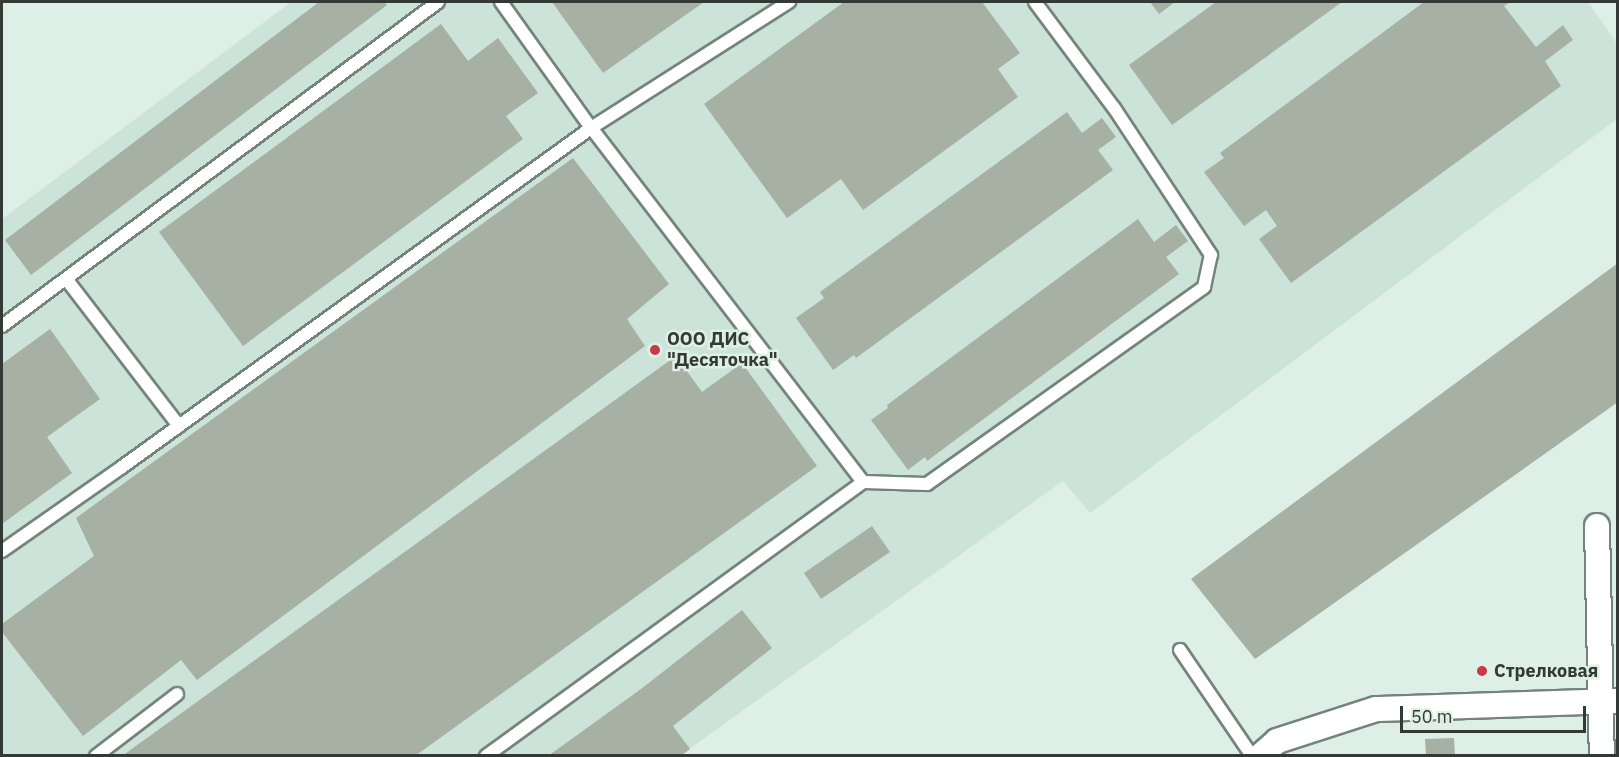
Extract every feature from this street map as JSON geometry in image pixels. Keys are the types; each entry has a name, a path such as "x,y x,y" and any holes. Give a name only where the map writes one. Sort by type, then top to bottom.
{"street":[{"path":"1597,526 1609,701 1602,756"},
{"path":"1268,748 1376,709 1609,701"}],"lane":[{"path":"2,326 67,280 438,2"},
{"path":"501,2 591,128 863,482"},
{"path":"2,551 591,128 789,2"},
{"path":"486,756 863,482 927,484 1204,287 1211,255 1114,108 1035,2"},
{"path":"67,280 179,426"},
{"path":"1180,650 1252,756"},
{"path":"96,756 177,694"}],"shaded area":[{"name":"ООО ДИС \"Десяточка\"","path":"291,2 1588,2 1617,44 1617,119 1090,513 1063,481 681,755 2,756 2,219"}],"building":[{"path":"319,2 384,2 387,5 31,275 5,240"},
{"path":"552,2 704,2 603,73"},
{"path":"844,2 982,2 1020,53 998,69 1018,97 863,210 841,179 787,218 704,104"},
{"path":"1150,2 1175,2 1159,14"},
{"path":"1216,2 1342,2 1172,125 1129,65"},
{"path":"1424,2 1510,2 1504,6 1536,47 1563,25 1573,40 1545,61 1561,86 1291,283 1259,239 1277,226 1266,210 1244,226 1204,172 1224,158 1220,153"},
{"path":"441,24 468,61 498,38 538,93 506,116 523,139 243,346 159,232"},
{"path":"1067,112 1082,133 1102,118 1116,137 1098,150 1113,170 856,358 854,355 833,370 796,318 824,298 820,292"},
{"path":"573,158 669,284 627,319 645,346 197,680 181,660 83,736 2,632 2,624 94,556 76,518"},
{"path":"1138,219 1154,242 1176,225 1188,241 1166,257 1179,274 927,461 925,457 908,470 871,420 888,408 887,405"},
{"path":"1618,263 1618,402 1255,659 1191,579"},
{"path":"50,329 100,399 47,437 72,473 2,524 2,364"},
{"path":"676,356 702,392 742,363 817,466 415,756 122,756"},
{"path":"872,526 890,552 821,599 804,573"},
{"path":"742,610 772,648 673,726 690,749 681,756 548,756 641,689"},
{"path":"1454,738 1455,756 1426,756 1425,739"}],"place":[{"name":"ООО ДИС \"Десяточка\"","path":"655,350"},
{"name":"Стрелковая","path":"1482,671"}]}
